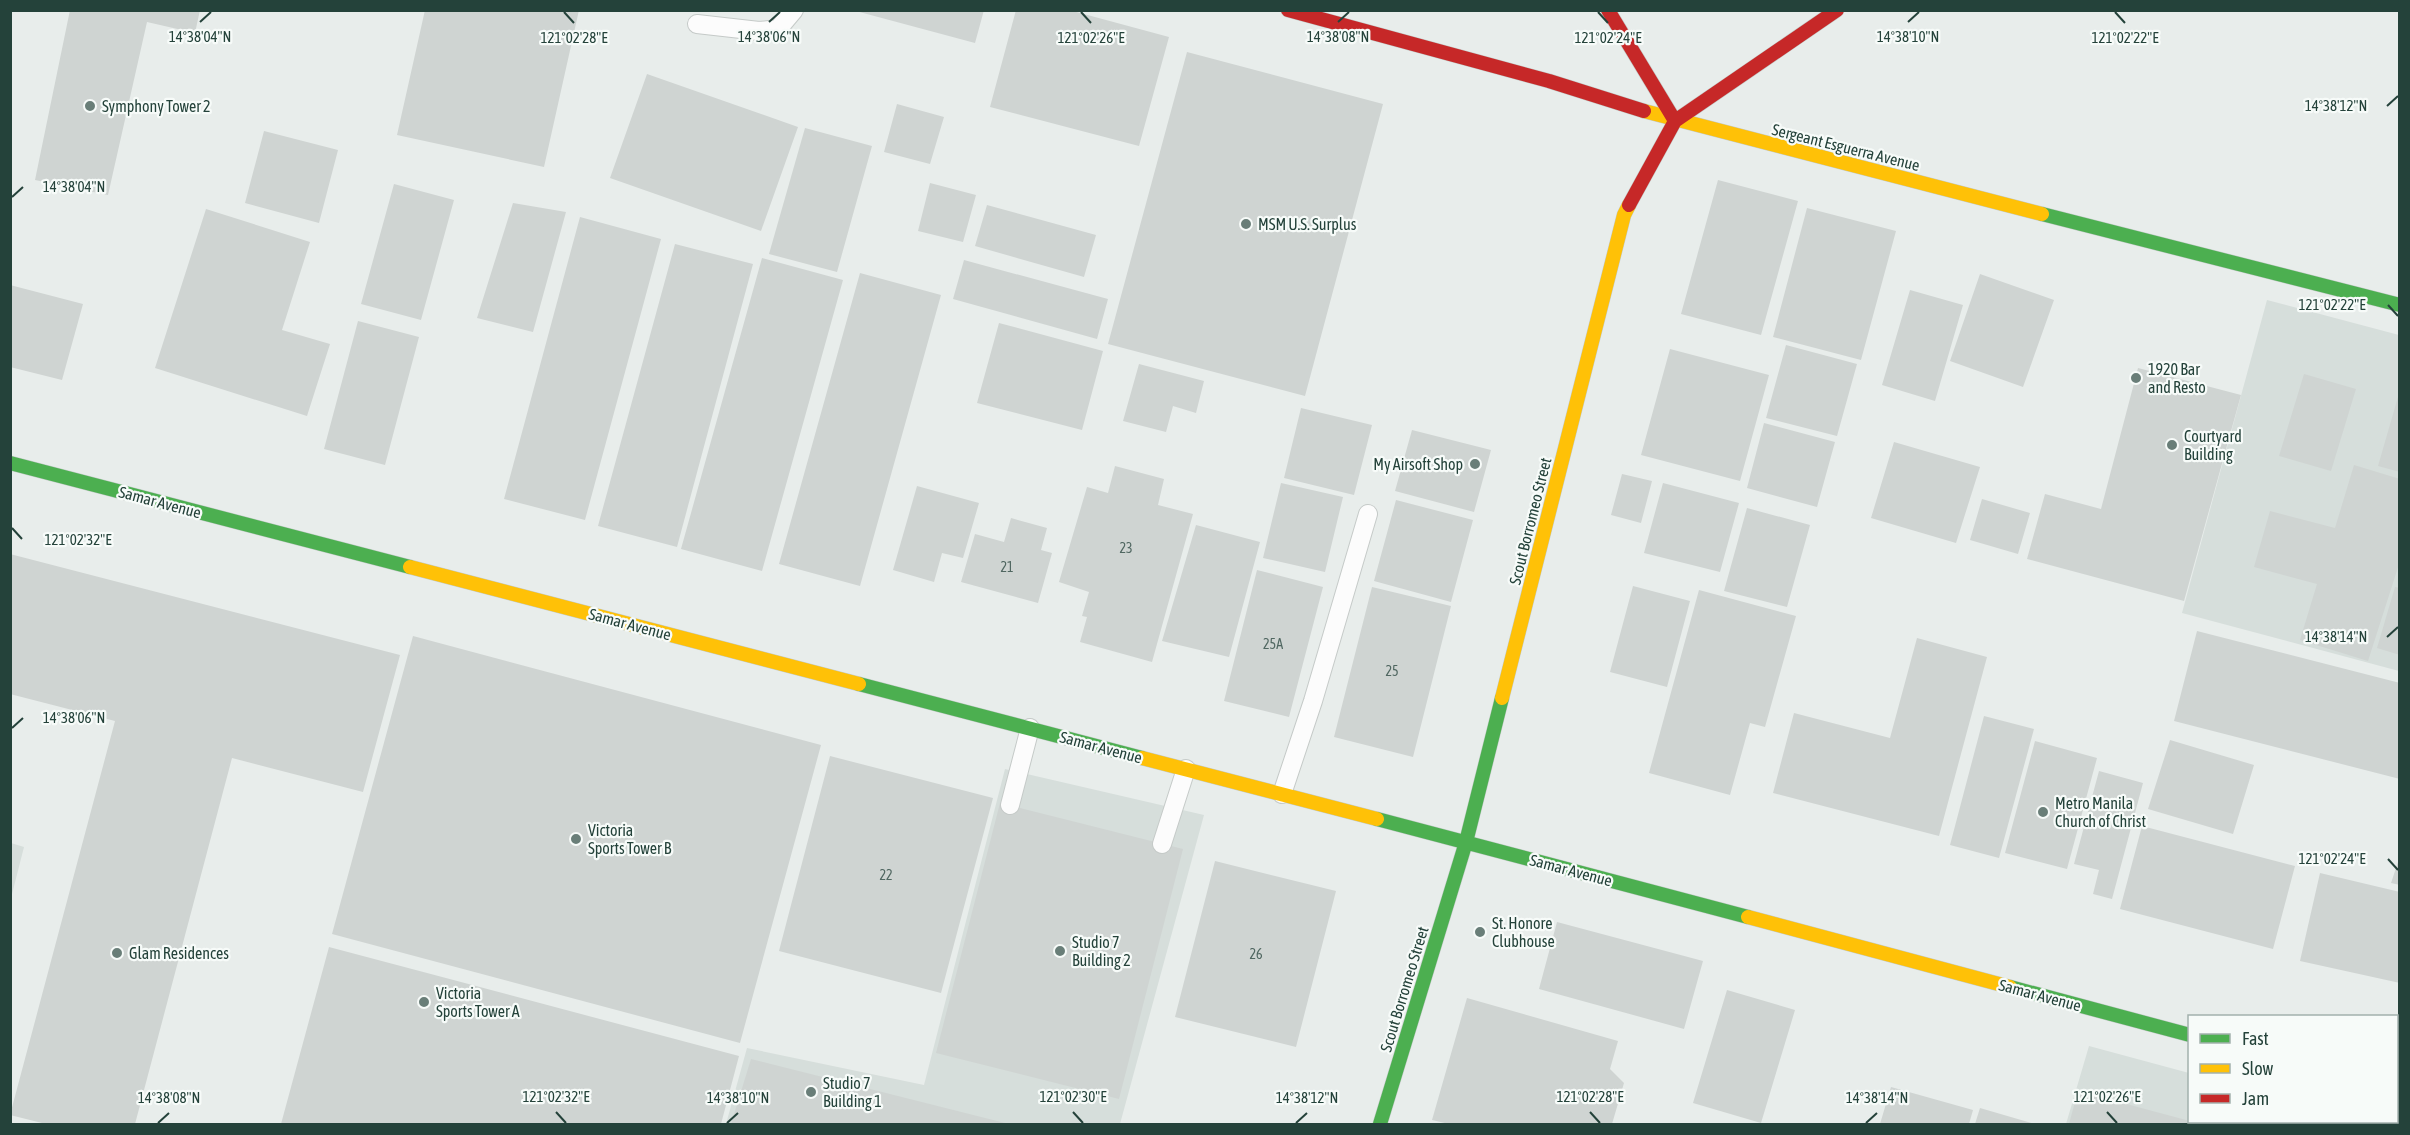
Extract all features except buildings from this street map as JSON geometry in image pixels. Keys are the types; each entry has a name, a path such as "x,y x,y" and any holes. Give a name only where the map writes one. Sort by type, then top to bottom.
{"street":[{"name":"Sergeant Esguerra Avenue","path":"1288,10 1548,81 1675,121 2400,305"},
{"path":"1608,10 1675,121"},
{"name":"Scout Borromeo Street","path":"1380,1125 1466,842 1624,215 1675,121 1837,10"},
{"name":"Samar Avenue","path":"10,463 1466,842 2188,1034"}],"lane":[{"path":"697,24 759,31 778,29 794,10"},
{"path":"1282,794 1313,700 1368,514"},
{"path":"1010,805 1030,728"},
{"path":"1162,844 1186,769"}],"shaded area":[{"path":"2267,300 2399,335 2399,671 2182,613"},
{"name":"Studio 7 Building 2","path":"1005,769 1204,815 1120,1124 726,1124 747,1048 924,1085"},
{"path":"10,843 24,847 11,898"},
{"path":"2089,1046 2188,1073 2188,1123 2252,1123 2252,1124 2066,1124"}],"traffic: fast":[{"path":"2042,214 2400,305"},
{"path":"10,463 410,567"},
{"path":"859,684 1142,758"},
{"path":"1380,1124 1466,842 1502,698"},
{"path":"1377,819 1748,917"},
{"path":"2010,987 2188,1034"}],"traffic: slow":[{"path":"1644,111 2042,214"},
{"path":"1502,698 1624,215 1629,205"},
{"path":"410,567 859,684"},
{"path":"1142,758 1377,819"},
{"path":"1748,917 2010,987"}],"traffic: jam":[{"path":"1288,10 1549,81 1644,111"},
{"path":"1608,10 1675,121"},
{"path":"1629,205 1675,121 1837,10"}],"place":[{"name":"Symphony Tower 2","path":"90,106"},
{"name":"MSM U.S. Surplus","path":"1246,224"},
{"name":"1920 Bar and Resto","path":"2136,378"},
{"name":"Courtyard Building","path":"2172,445"},
{"name":"My Airsoft Shop","path":"1475,464"},
{"name":"Metro Manila Church of Christ","path":"2043,812"},
{"name":"Victoria Sports Tower B","path":"576,839"},
{"name":"St. Honore Clubhouse","path":"1480,932"},
{"name":"Studio 7 Building 2","path":"1060,951"},
{"name":"Glam Residences","path":"117,953"},
{"name":"Victoria Sports Tower A","path":"424,1002"},
{"name":"Studio 7 Building 1","path":"811,1092"}]}
